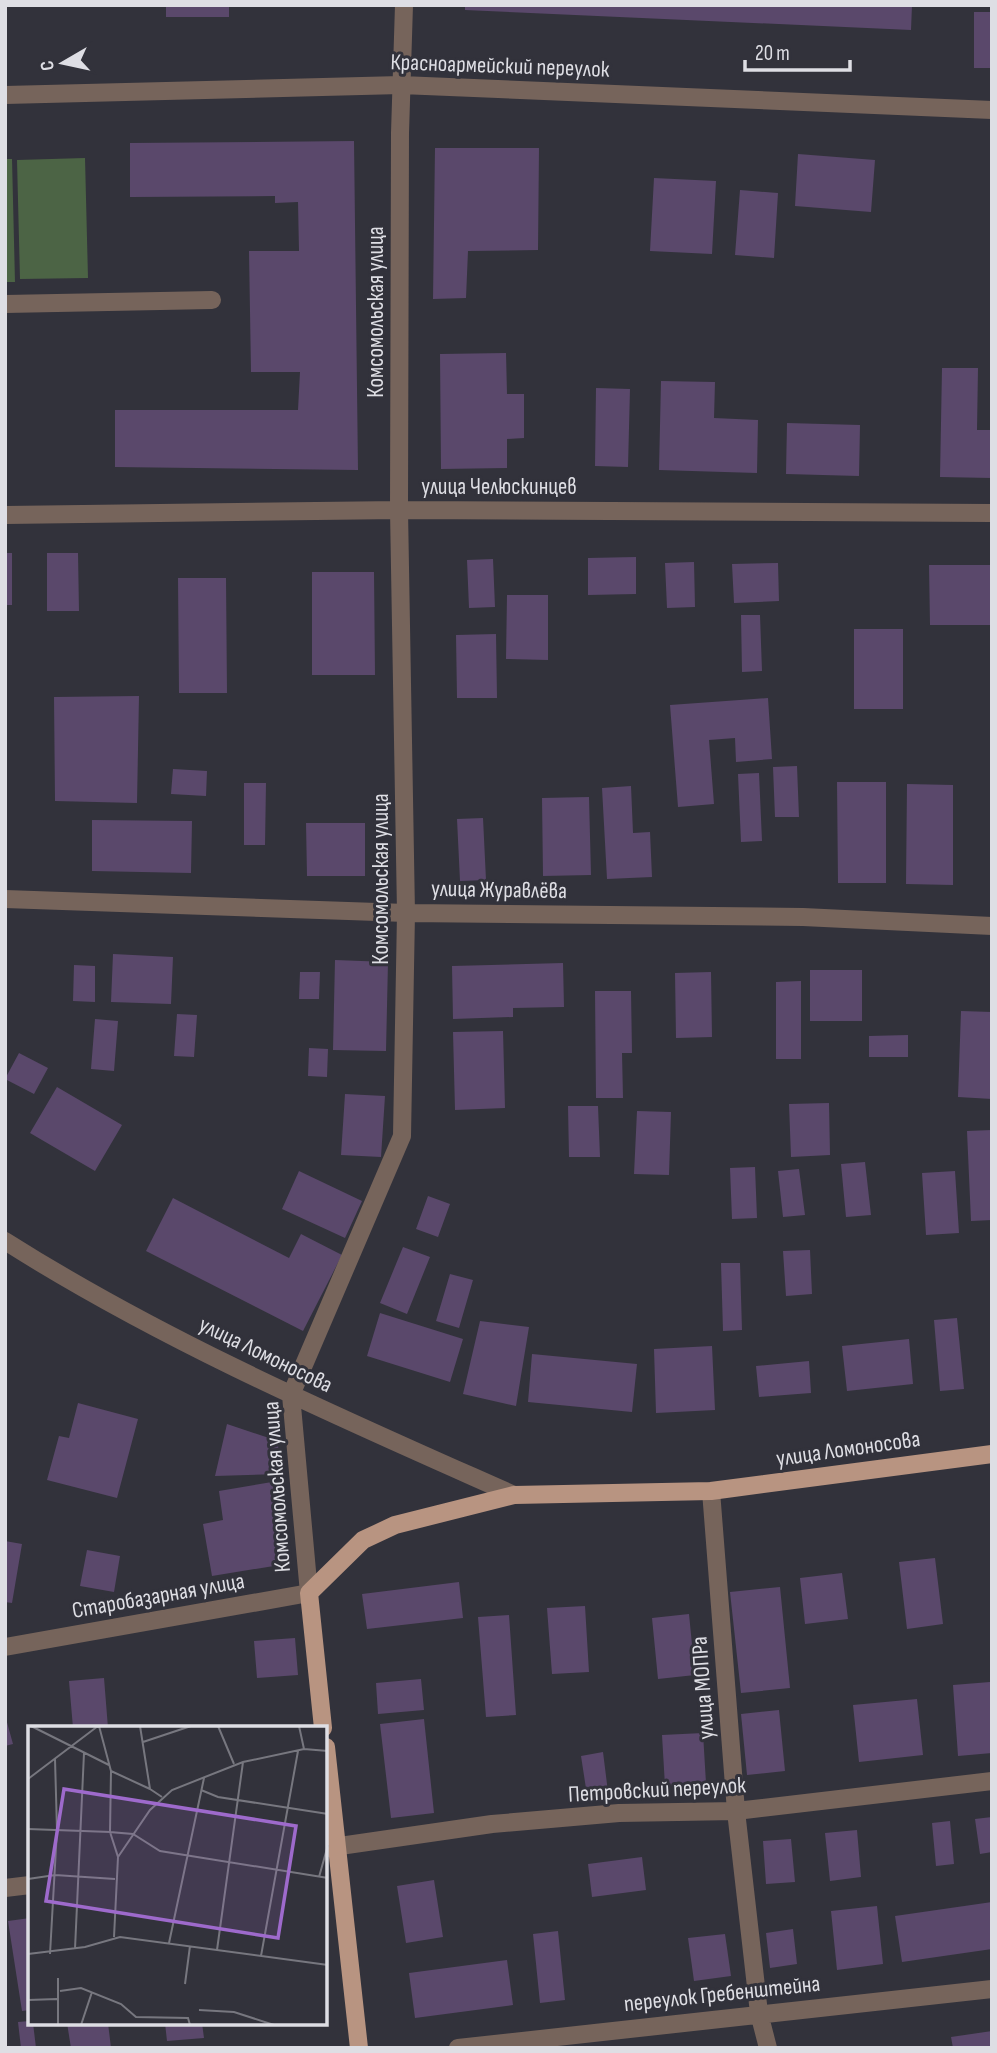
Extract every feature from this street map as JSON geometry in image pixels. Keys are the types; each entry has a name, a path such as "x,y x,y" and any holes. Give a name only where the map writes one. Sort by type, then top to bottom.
{"main road":[{"name":"улица Ломоносова","path":"712,1491 992,1454"},
{"path":"309,1593 363,1540 395,1525 514,1495 712,1491"},
{"name":"Комсомольская улица","path":"309,1593 323,1726"},
{"path":"327,1767 331,1847 359,2048"}],"street":[{"name":"Комсомольская улица","path":"309,1593 291,1395 402,1136 406,913 399,510 401,85 404,5"},
{"name":"Красноармейский переулок","path":"5,94 401,85 992,110"},
{"path":"5,304 212,300"},
{"name":"улица Челюскинцев","path":"5,515 399,510 992,513"},
{"name":"улица Журавлёва","path":"5,899 406,913 803,917 992,926"},
{"name":"улица Ломоносова","path":"5,1241 65,1279 291,1395 514,1495"},
{"name":"улица МОПРа","path":"712,1491 736,1811 759,2013 768,2048"},
{"name":"Старобазарная улица","path":"5,1647 309,1593"},
{"name":"Петровский переулок","path":"331,1847 505,1823 619,1813 736,1811 992,1781"},
{"path":"5,1888 28,1885"},
{"name":"переулок Гребенштейна","path":"458,2048 992,1989"}],"green space":[{"path":"85,158 88,278 20,279 17,160"},
{"path":"5,159 12,159 15,282 5,282"}],"building":[{"path":"166,5 229,5 229,17 166,17"},
{"path":"465,5 912,5 911,30 465,10"},
{"path":"974,12 992,12 992,68 974,68"},
{"path":"354,141 358,470 115,467 115,410 298,410 300,372 251,372 249,251 299,251 298,202 275,203 275,196 130,197 130,143"},
{"path":"435,148 539,148 538,250 468,251 466,298 433,299"},
{"path":"798,154 875,160 871,212 795,206"},
{"path":"654,178 716,181 712,254 650,251"},
{"path":"740,190 778,193 774,258 735,255"},
{"path":"506,353 507,394 524,394 524,438 507,439 507,468 441,469 440,354"},
{"path":"942,368 978,368 977,430 992,430 992,478 940,477"},
{"path":"661,381 715,382 714,418 758,420 757,473 659,470"},
{"path":"596,388 630,389 628,467 595,466"},
{"path":"787,423 860,425 859,476 786,474"},
{"path":"5,553 12,553 12,605 5,605"},
{"path":"47,553 78,553 79,611 47,611"},
{"path":"636,557 636,594 588,595 588,558"},
{"path":"493,559 495,607 469,608 467,560"},
{"path":"694,562 695,607 667,608 665,563"},
{"path":"778,563 779,601 734,603 732,564"},
{"path":"929,565 992,565 992,625 930,625"},
{"path":"312,572 374,572 375,675 312,675"},
{"path":"178,578 226,578 227,693 179,693"},
{"path":"507,595 548,595 548,660 506,659"},
{"path":"741,615 760,615 762,671 742,672"},
{"path":"854,629 903,629 903,709 854,709"},
{"path":"496,634 497,698 457,698 456,635"},
{"path":"139,696 137,803 55,801 54,697"},
{"path":"768,698 772,759 736,762 735,738 709,740 714,804 678,807 670,705"},
{"path":"797,766 799,817 775,817 773,767"},
{"path":"173,769 207,771 206,796 171,794"},
{"path":"759,773 762,841 741,842 738,774"},
{"path":"837,782 886,782 886,883 838,883"},
{"path":"244,783 266,783 265,845 244,845"},
{"path":"907,784 953,785 953,885 906,884"},
{"path":"631,786 633,833 650,832 652,877 607,879 602,788"},
{"path":"589,797 591,875 543,876 542,798"},
{"path":"483,818 486,880 460,881 457,819"},
{"path":"92,820 192,821 191,873 92,871"},
{"path":"306,823 365,823 365,876 307,876"},
{"path":"113,954 173,957 171,1004 111,1002"},
{"path":"335,960 388,962 386,1051 333,1050"},
{"path":"563,963 564,1007 513,1008 513,1017 453,1019 452,966"},
{"path":"74,965 95,966 95,1002 73,1001"},
{"path":"810,970 862,970 862,1021 810,1021"},
{"path":"300,972 320,972 319,999 299,999"},
{"path":"711,972 712,1037 676,1038 675,973"},
{"path":"801,981 801,1059 776,1059 776,982"},
{"path":"595,991 631,991 632,1053 622,1053 623,1098 596,1098"},
{"path":"961,1011 992,1012 992,1099 958,1097"},
{"path":"177,1014 197,1015 194,1057 174,1056"},
{"path":"95,1019 118,1021 114,1071 91,1069"},
{"path":"503,1031 505,1108 455,1110 453,1032"},
{"path":"908,1035 908,1057 869,1057 869,1036"},
{"path":"309,1048 328,1049 327,1077 308,1076"},
{"path":"19,1053 48,1068 34,1094 5,1079"},
{"path":"57,1087 122,1125 95,1171 30,1133"},
{"path":"345,1094 385,1096 381,1157 341,1155"},
{"path":"829,1103 830,1155 791,1157 789,1104"},
{"path":"568,1106 598,1106 600,1157 569,1157"},
{"path":"637,1111 671,1112 669,1175 634,1174"},
{"path":"992,1130 992,1220 971,1221 967,1131"},
{"path":"865,1162 871,1215 846,1217 841,1164"},
{"path":"755,1167 757,1218 732,1219 730,1168"},
{"path":"799,1169 805,1215 783,1217 778,1171"},
{"path":"299,1171 362,1201 345,1238 282,1209"},
{"path":"955,1171 959,1233 926,1235 922,1173"},
{"path":"428,1196 450,1204 438,1237 416,1229"},
{"path":"173,1198 289,1258 301,1234 342,1255 303,1331 146,1251"},
{"path":"403,1247 430,1257 407,1314 380,1303"},
{"path":"810,1250 812,1294 786,1296 783,1251"},
{"path":"721,1263 740,1263 742,1330 723,1331"},
{"path":"450,1274 473,1280 459,1328 436,1321"},
{"path":"380,1313 463,1339 450,1382 367,1356"},
{"path":"957,1318 964,1389 940,1391 934,1320"},
{"path":"480,1321 529,1327 516,1406 463,1394"},
{"path":"909,1339 913,1384 847,1391 842,1346"},
{"path":"712,1346 715,1410 656,1413 654,1349"},
{"path":"532,1354 637,1364 632,1412 528,1402"},
{"path":"809,1361 811,1393 759,1397 756,1366"},
{"path":"78,1403 138,1419 117,1498 47,1480 59,1436 69,1438"},
{"path":"227,1424 278,1441 279,1474 215,1476"},
{"path":"278,1481 292,1563 212,1576 203,1524 223,1520 219,1491"},
{"path":"5,1541 22,1544 12,1603 5,1602"},
{"path":"87,1550 120,1556 114,1592 80,1586"},
{"path":"935,1558 943,1624 907,1629 899,1562"},
{"path":"842,1573 848,1619 805,1624 800,1578"},
{"path":"459,1582 463,1618 367,1629 362,1594"},
{"path":"780,1587 790,1688 741,1693 730,1592"},
{"path":"585,1606 589,1672 552,1674 547,1608"},
{"path":"689,1614 695,1675 658,1679 652,1618"},
{"path":"509,1615 516,1715 486,1717 478,1617"},
{"path":"295,1638 298,1675 257,1678 254,1641"},
{"path":"104,1678 108,1726 73,1726 69,1681"},
{"path":"421,1679 424,1710 378,1714 376,1683"},
{"path":"990,1682 992,1753 958,1756 953,1685"},
{"path":"917,1699 923,1755 859,1762 853,1705"},
{"path":"779,1710 785,1771 747,1775 741,1714"},
{"path":"5,1715 13,1744 5,1746"},
{"path":"424,1719 434,1813 391,1818 380,1724"},
{"path":"703,1733 706,1783 665,1786 662,1735"},
{"path":"603,1752 608,1792 587,1795 581,1756"},
{"path":"992,1817 992,1852 980,1854 975,1819"},
{"path":"950,1821 954,1864 936,1866 932,1823"},
{"path":"857,1830 861,1877 830,1881 825,1833"},
{"path":"791,1839 795,1882 766,1884 763,1841"},
{"path":"642,1857 646,1890 592,1897 588,1864"},
{"path":"434,1880 443,1937 406,1943 397,1886"},
{"path":"992,1902 992,1949 902,1962 895,1916"},
{"path":"877,1906 883,1964 837,1970 831,1911"},
{"path":"28,1918 28,2010 22,2011 8,1921"},
{"path":"793,1929 797,1964 770,1968 766,1933"},
{"path":"558,1931 565,2000 540,2003 533,1934"},
{"path":"725,1934 731,1976 694,1981 688,1938"},
{"path":"507,1960 513,2005 415,2018 409,1973"},
{"path":"28,2021 28,2025 33,2025 36,2048 21,2048 18,2022"},
{"path":"67,2025 108,2025 111,2048 71,2048"},
{"path":"165,2025 202,2025 204,2038 167,2041"},
{"path":"992,2031 992,2048 953,2048 951,2037"}]}
